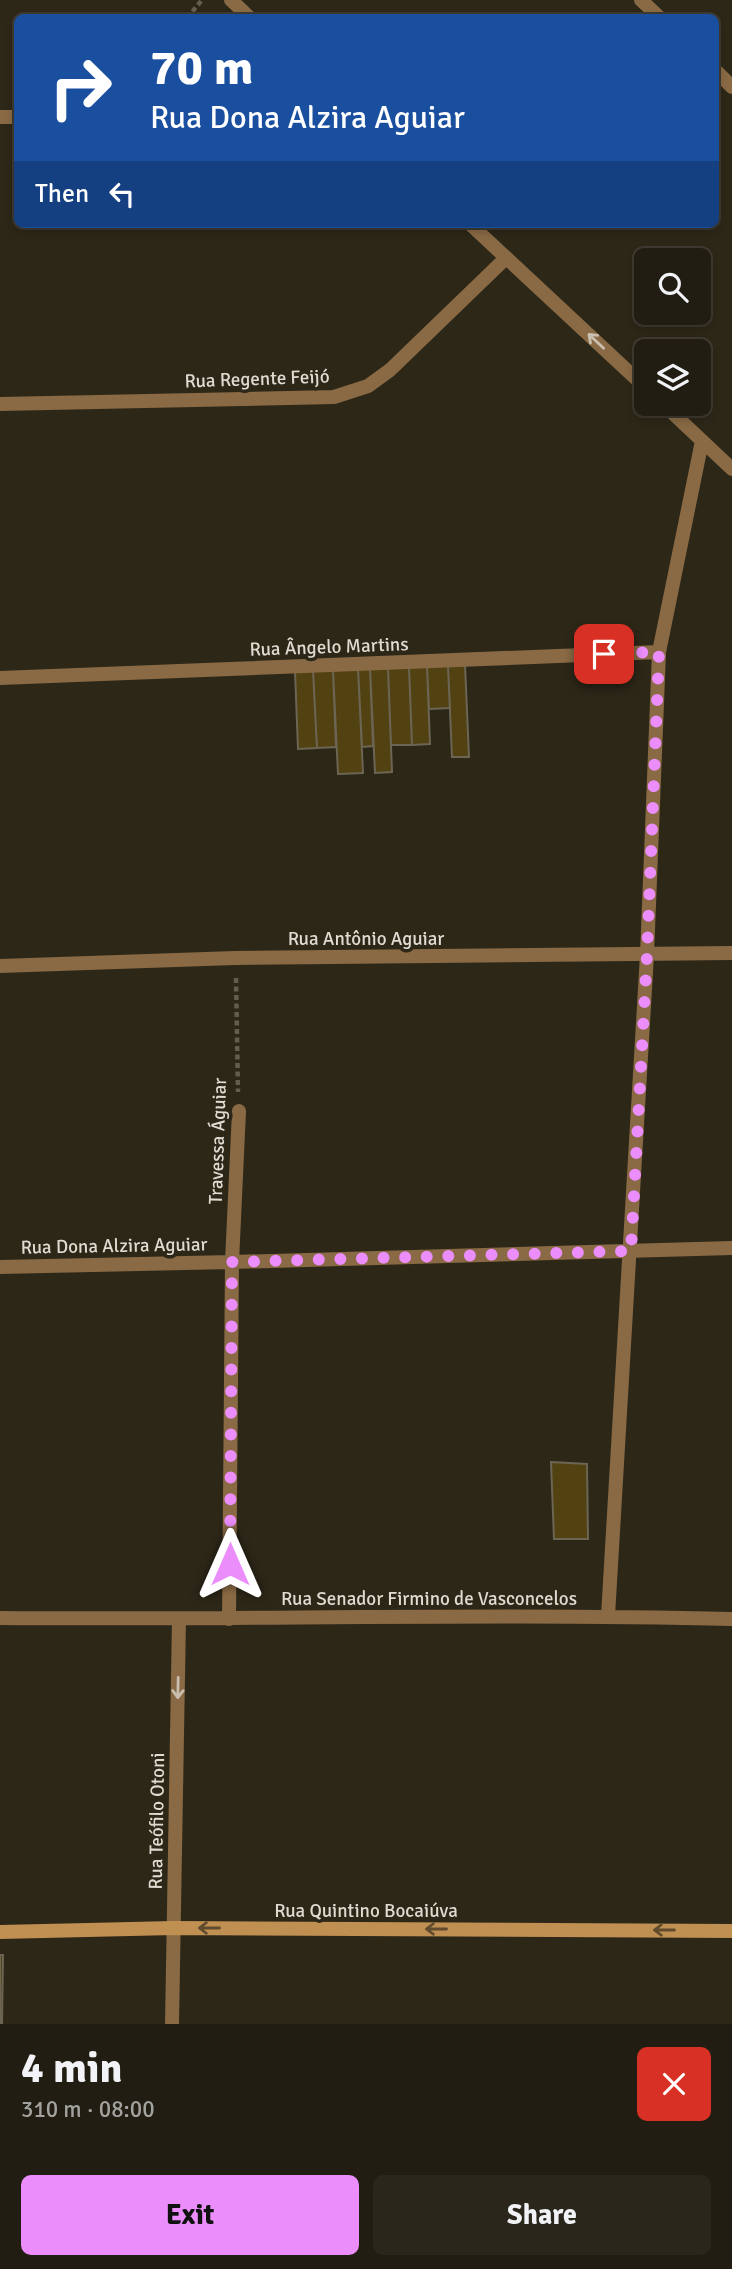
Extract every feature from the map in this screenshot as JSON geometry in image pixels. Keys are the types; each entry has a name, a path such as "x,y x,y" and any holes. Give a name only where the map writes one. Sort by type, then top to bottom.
{"street":[{"path":"231,0 246,14"},
{"path":"641,0 656,14"},
{"path":"719,75 732,87"},
{"path":"474,228 634,377"},
{"name":"Rua Regente Feijó","path":"0,404 334,397 368,386 390,370 506,258"},
{"path":"676,416 732,469"},
{"path":"608,1616 647,955 659,652 702,441"},
{"name":"Rua Ângelo Martins","path":"0,678 659,652"},
{"name":"Rua Antônio Aguiar","path":"0,966 235,958 732,953"},
{"name":"Travessa Águiar","path":"229,1619 232,1262 239,1111"},
{"name":"Rua Dona Alzira Aguiar","path":"0,1266 732,1248"},
{"name":"Rua Senador Firmino de Vasconcelos","path":"0,1618 608,1616 732,1619"},
{"name":"Rua Teófilo Otoni","path":"172,2024 179,1619"},
{"name":"Rua Quintino Bocaiúva","path":"0,1932 174,1928 732,1931"}],"path":[{"path":"190,14 202,0"},
{"name":"Travessa Águiar","path":"235,958 239,1111"}],"building":[{"path":"465,665 469,757 452,757 448,666"},
{"path":"427,666 430,744 412,745 409,667"},
{"path":"427,666 448,666 450,708 429,709"},
{"path":"409,667 412,745 391,745 388,668"},
{"path":"358,668 363,773 338,774 333,670"},
{"path":"358,668 370,668 373,746 362,747"},
{"path":"370,668 388,668 392,772 375,773"},
{"path":"313,670 317,748 298,749 295,671"},
{"path":"313,670 333,670 336,747 317,748"},
{"path":"551,1462 587,1464 588,1539 554,1539"},
{"path":"0,1955 3,1955 2,2024 0,2024"}],"route":[{"path":"230,1564 232,1262 631,1251 647,955 659,652 604,654"}]}
